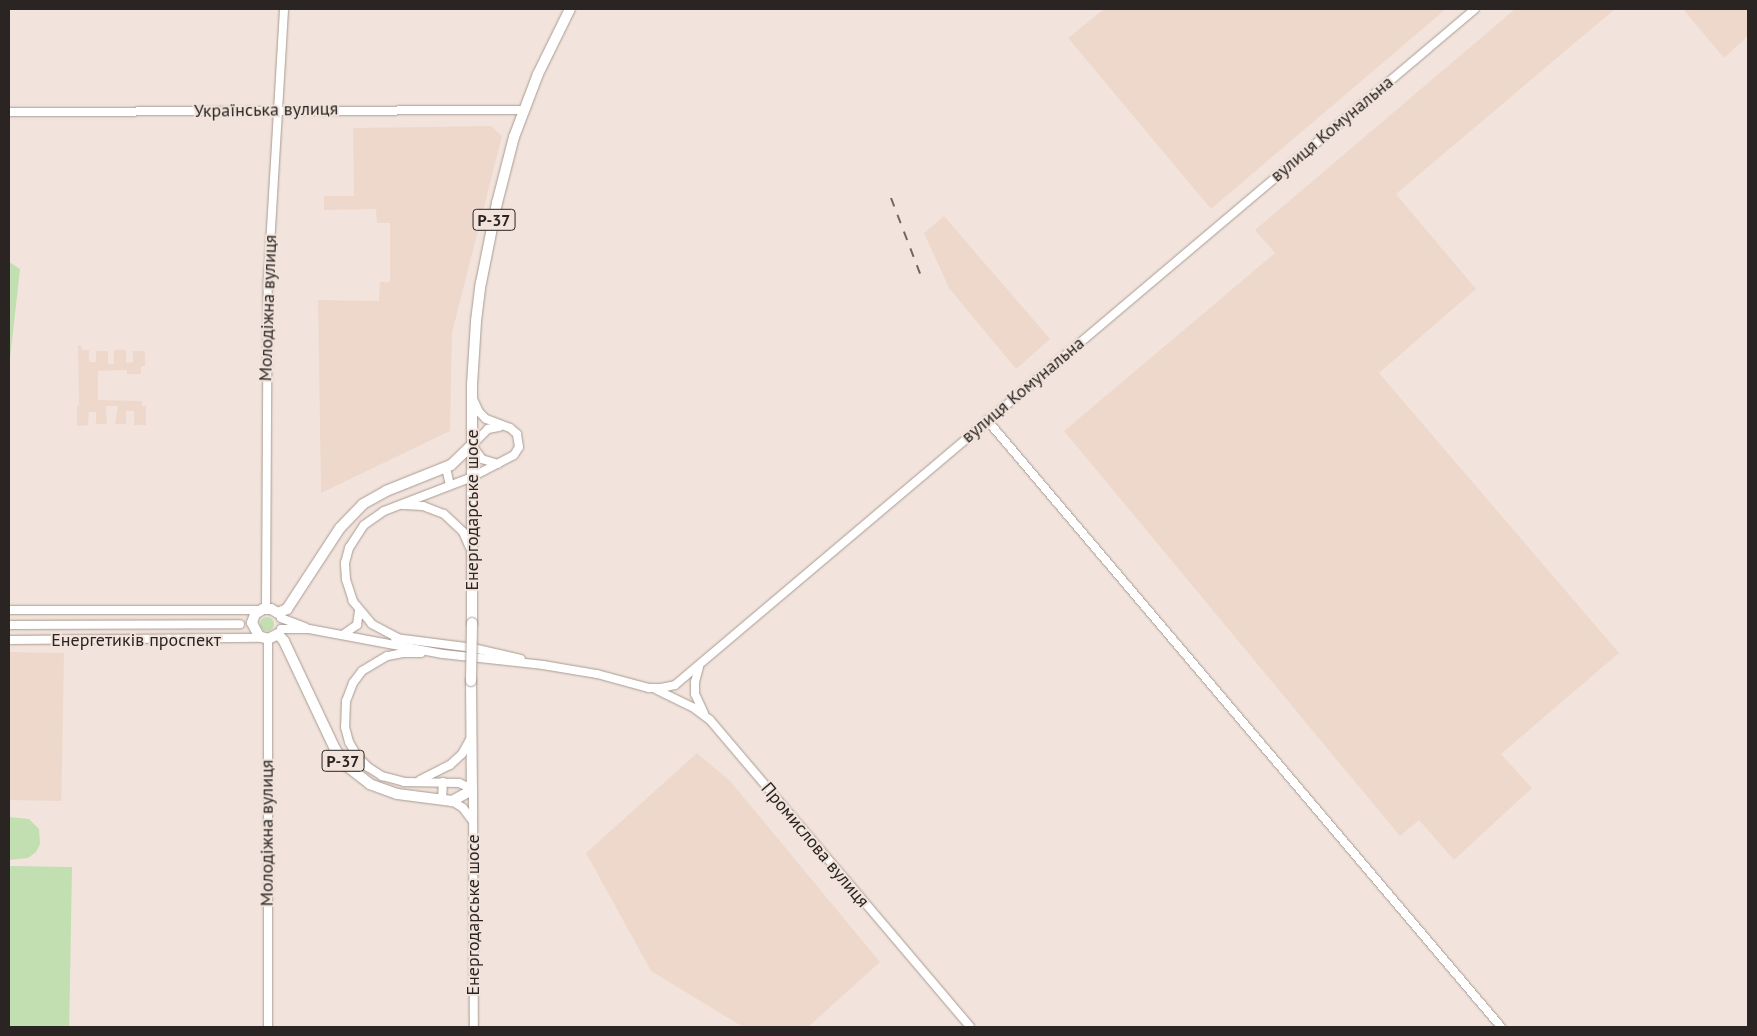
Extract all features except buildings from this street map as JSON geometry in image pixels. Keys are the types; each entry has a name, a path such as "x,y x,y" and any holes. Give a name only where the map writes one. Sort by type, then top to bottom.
{"main road":[{"name":"Енергодарське шосе","path":"472,790 471,551 474,344 482,283 499,196 523,110 570,9"},
{"path":"263,609 280,616 340,528 359,507 373,497 446,468 458,461 472,445"},
{"name":"Р-37","path":"263,609 253,618 252,628 273,635 293,656 336,749 355,774 387,792 447,800"},
{"path":"447,800 472,790"}],"street":[{"name":"Молодіжна вулиця","path":"263,609 268,289 284,9"},
{"name":"вулиця Комунальна","path":"543,665 598,674 643,686 661,688 675,685 1475,9"},
{"name":"Українська вулиця","path":"9,112 523,110"},
{"path":"398,638 376,627 359,610 349,594 345,563 349,548 364,525 376,515 472,477 514,455 519,443 514,430 490,422 482,416 472,397"},
{"path":"987,420 1501,1027"},
{"path":"500,464 482,459 472,445 488,429 503,426"},
{"path":"446,468 450,485"},
{"path":"394,507 416,505 444,514 463,532 471,551"},
{"name":"Енергетиків проспект","path":"9,610 263,609"},
{"path":"344,634 357,624 359,610"},
{"name":"Молодіжна вулиця","path":"268,1027 273,635 280,616"},
{"path":"280,616 309,629 344,634 443,654"},
{"path":"9,625 240,624"},
{"name":"Енергетиків проспект","path":"9,640 273,635 309,629"},
{"path":"344,634 398,638 484,650 543,665"},
{"path":"472,790 463,784 411,782 382,776 368,767 357,756 345,727 346,701 358,677 380,659 403,652 443,654 543,665"},
{"path":"700,664 695,682 695,694 710,720"},
{"name":"Промислова вулиця","path":"643,686 684,702 710,720 970,1027"},
{"path":"411,782 430,777 450,765 462,754 472,736"},
{"path":"443,782 447,800 463,808 473,821"},
{"name":"Енергодарське шосе","path":"472,790 474,1027"}],"shaded area":[{"path":"1104,9 1446,9 1211,209 1068,38"},
{"path":"1515,9 1615,9 1396,194 1476,289 1379,373 1619,653 1501,754 1532,788 1454,860 1419,820 1400,836 1064,431 1275,253 1255,230"},
{"path":"1683,9 1748,9 1748,36 1724,58"},
{"path":"491,126 502,136 452,333 450,431 321,493 318,300 379,301 380,282 390,282 390,223 377,223 376,209 324,210 324,196 354,196 353,128"},
{"path":"944,216 1050,339 1016,369 949,288 924,233"},
{"path":"78,345 81,345 82,350 89,350 89,362 96,362 96,351 108,351 108,364 114,364 114,350 126,350 126,363 133,362 133,351 145,351 145,366 141,366 141,374 127,374 127,370 98,371 98,400 142,401 142,406 146,406 146,425 134,425 134,411 126,411 126,424 115,424 118,406 106,406 107,424 96,424 96,412 89,412 88,425 77,426 77,406 79,405"},
{"path":"9,652 64,653 61,801 9,800"},
{"path":"697,753 730,781 880,962 808,1027 743,1027 651,971 586,853"}],"green space":[{"path":"9,262 20,269 9,368"},
{"path":"267,617 272,619 274,624 272,629 267,631 262,629 260,624 262,619"},
{"path":"9,817 29,819 39,829 40,844 36,852 28,858 9,860"},
{"path":"9,866 72,867 69,1027 9,1027"}],"railway":[{"path":"891,198 921,276"}]}
